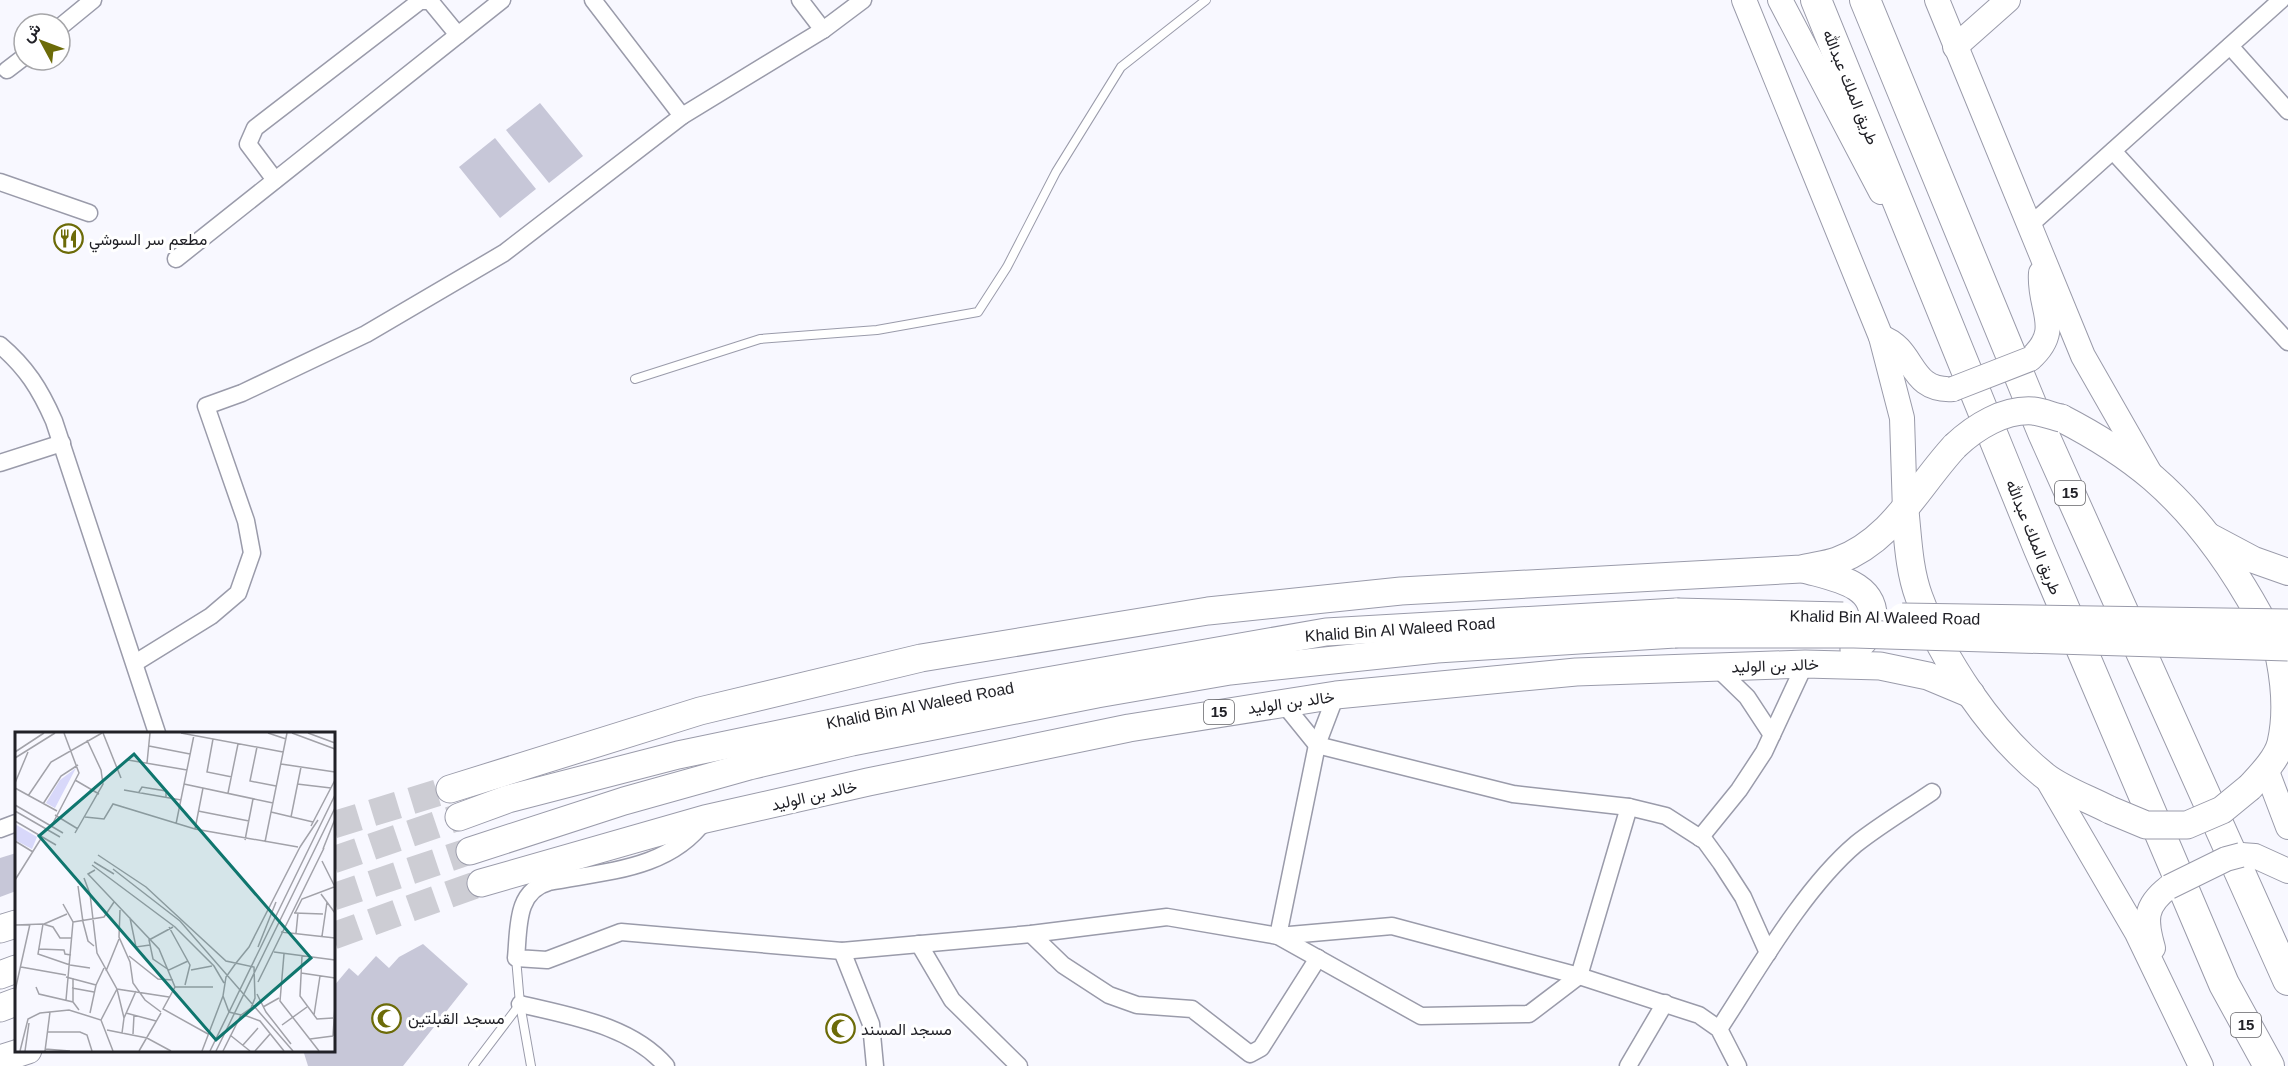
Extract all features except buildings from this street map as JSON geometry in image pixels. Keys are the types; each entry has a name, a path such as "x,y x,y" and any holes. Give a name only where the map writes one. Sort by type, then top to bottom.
{"highway":[{"name":"طريق الملك عبدالله","path":"1816,0 2039,549 2224,984 2269,1066"},
{"name":"15","path":"1865,0 2043,433 2288,980"},
{"name":"15","path":"450,789 700,711 921,658 1208,611 1401,591 1801,569 1836,561 1868,545 1905,511 1931,472 1955,446 1978,427 2004,416 2033,411 2061,418 2116,450 2153,477 2207,535 2241,581 2280,659 2284,695 2284,741 2258,778 2222,810 2187,825 2146,825 2110,810 2046,777 1993,723 1971,694 1944,649 1919,597 1910,559 1905,511"},
{"name":"15","path":"1801,569 1859,587 1870,600 1874,612 1872,630 1858,646 1816,664"},
{"name":"Khalid Bin Al Waleed Road","path":"459,817 508,800 678,755 962,696 1326,632 1676,623 2288,623"},
{"name":"Khalid Bin Al Waleed Road","path":"470,851 624,801 748,766 885,735 1098,693 1230,671 1676,623 1854,634 2288,647"},
{"name":"خالد بن الوليد","path":"480,883 705,819 1129,728 1336,695 1576,672 1816,664 1865,664 1928,676 1971,694"},
{"path":"0,975 15,969"},
{"path":"0,1008 15,1002"}],"main road":[{"path":"1744,0 1881,337 1902,418 1905,511"},
{"path":"1780,0 1937,298"},
{"path":"1937,0 2083,356 2153,477"},
{"path":"1955,47 2008,0"},
{"path":"1881,337 1901,349 1916,375 1928,385 1953,389 2030,359 2043,346 2049,329 2041,294 2044,262"},
{"path":"2207,535 2254,560 2288,572"},
{"path":"2046,777 2137,933 2201,1066"},
{"path":"2258,778 2288,827"},
{"path":"2161,987 2147,920 2154,901 2169,887 2226,859 2241,855 2256,856 2288,871"}],"street":[{"path":"72,17 93,0"},
{"path":"176,259 502,0"},
{"path":"593,0 682,116"},
{"path":"800,0 823,30"},
{"path":"135,663 211,616 238,593 252,554 246,521 206,406 242,393 366,334 504,253 682,116 823,30 863,0"},
{"path":"2029,226 2281,0"},
{"path":"275,180 248,144 255,129 420,1 430,1 458,35"},
{"path":"2230,46 2288,111"},
{"path":"7,70 12,66"},
{"path":"2113,151 2288,342"},
{"path":"0,182 89,213"},
{"path":"0,345 21,363 40,388 62,443 157,732"},
{"path":"0,463 62,443"},
{"path":"1700,837 1739,790 1816,664"},
{"path":"1716,667 1747,697 1772,735"},
{"path":"1278,936 1317,745 1336,695"},
{"path":"1283,703 1317,745 1513,794 1629,807 1666,816 1700,837 1721,863 1743,897 1768,953"},
{"path":"1719,1029 1768,953 1828,873 1855,845 1932,792"},
{"path":"1278,936 1421,1016 1529,1014 1579,976 1629,807"},
{"path":"705,819 684,844 656,860 549,882 535,888 524,900 521,908 516,958 547,960 621,932 842,951 1030,934 1167,917 1278,936 1392,926 1579,976 1700,1015 1719,1029 1738,1066"},
{"path":"0,829 15,824"},
{"path":"1030,934 1063,965 1109,995 1137,1005 1192,1009 1250,1054 1261,1048 1318,958"},
{"path":"919,944 952,1000 1019,1066"},
{"path":"842,951 871,1024 875,1066"},
{"path":"1628,1066 1665,1003"},
{"path":"520,1004 601,1024 656,1053 666,1066"}],"lane":[{"path":"635,379 760,339 878,330 978,312 1007,267 1056,172 1122,67 1206,0"},
{"path":"516,958 520,1004 531,1066"},
{"path":"473,1066 520,1004"},
{"path":"526,1066 529,1051"}],"tunnel":[{"path":"334,825 450,789"},
{"path":"334,860 459,817"},
{"path":"334,897 470,851"},
{"path":"334,936 481,883"}],"place":[{"name":"مطعم سر السوشي","path":"68,239"},
{"name":"مسجد القبلتين","path":"387,1018"},
{"name":"مسجد المسند","path":"840,1029"}]}
